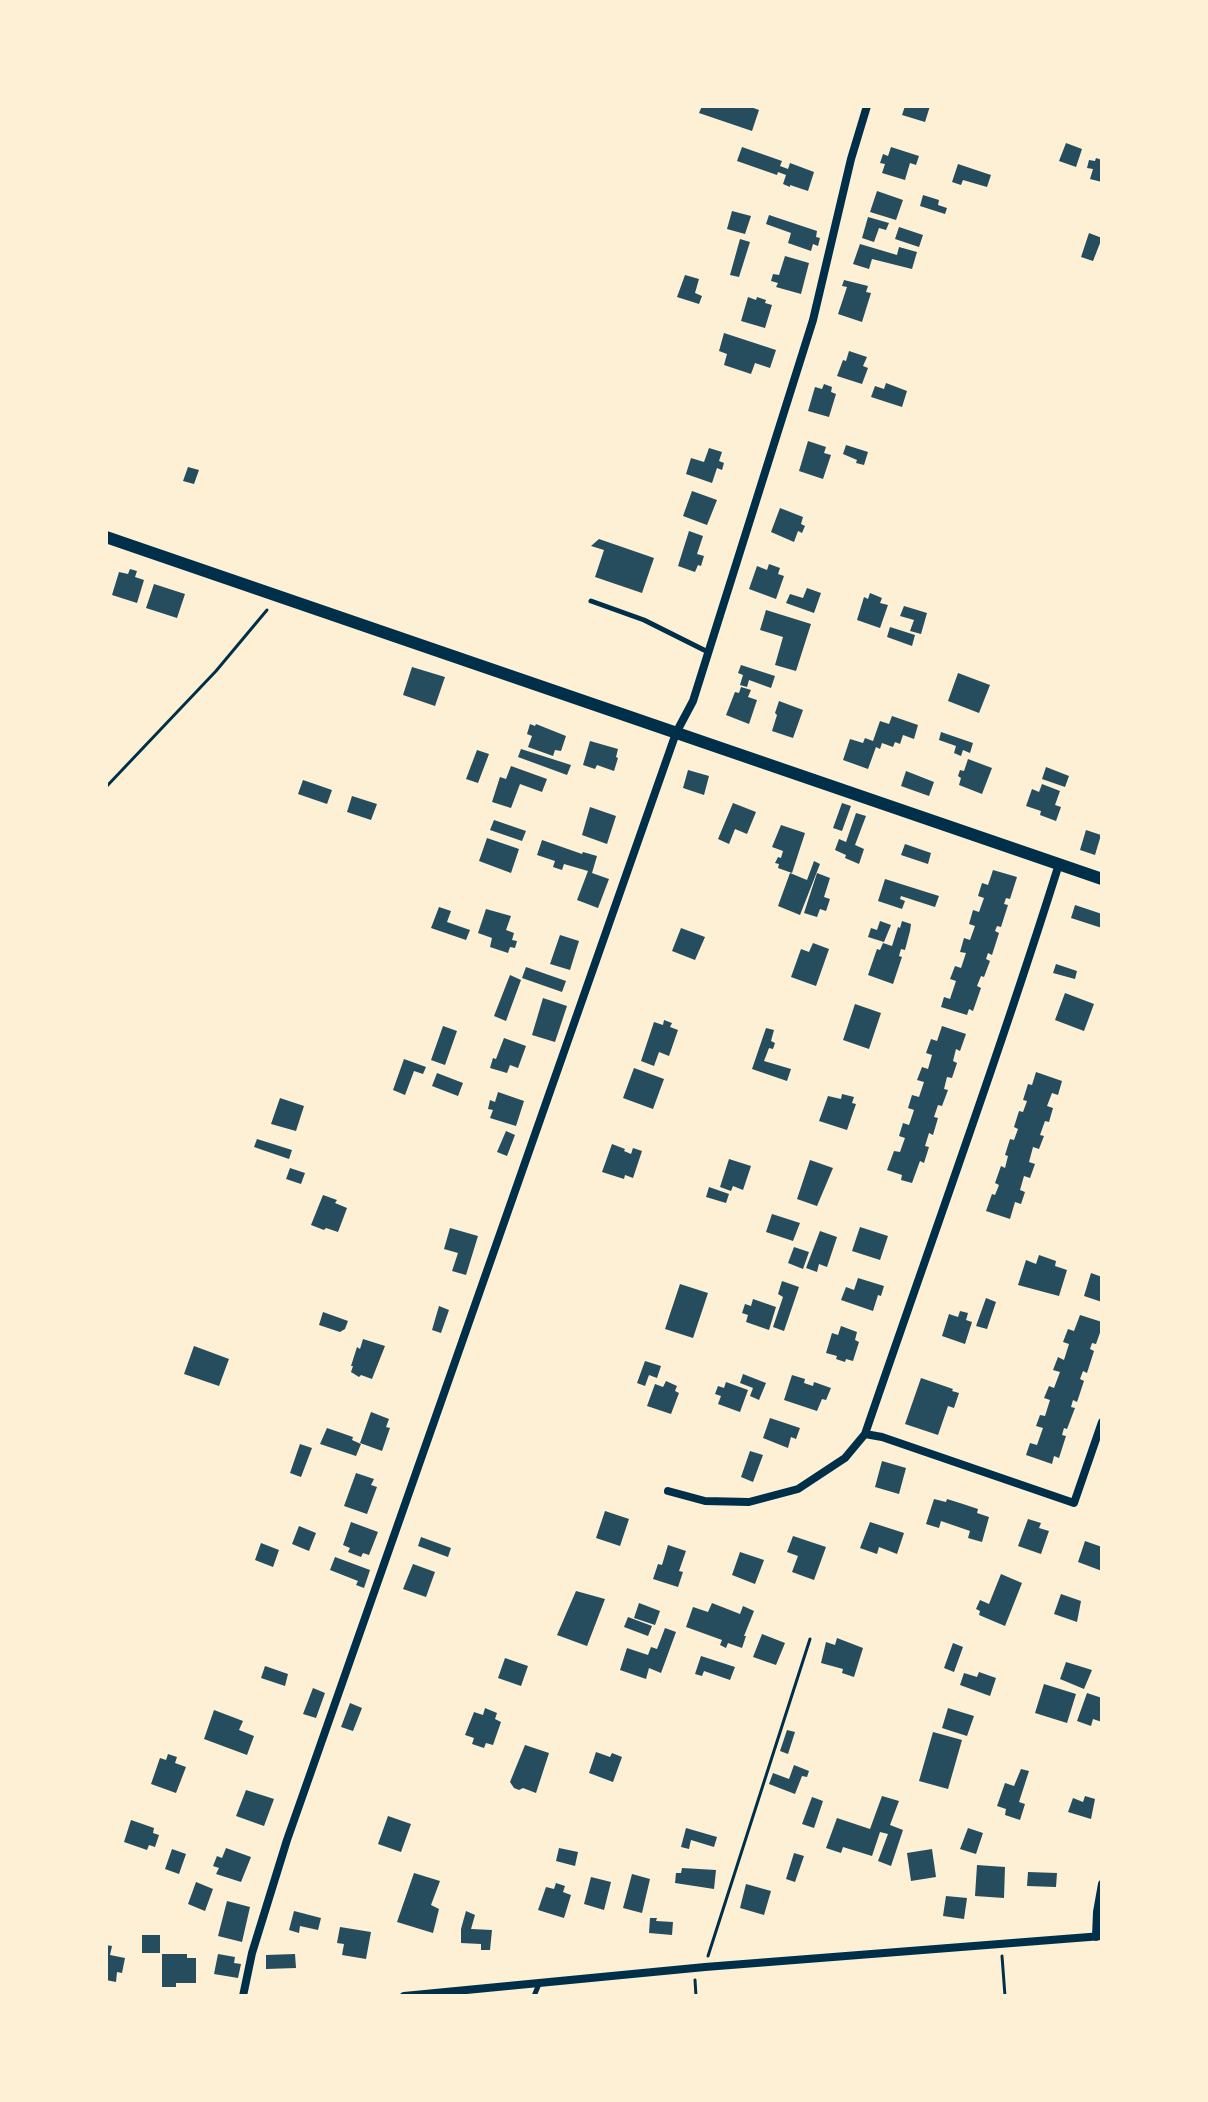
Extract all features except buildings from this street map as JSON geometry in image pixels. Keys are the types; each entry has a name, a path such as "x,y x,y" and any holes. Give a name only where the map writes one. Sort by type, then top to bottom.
{"street":[{"path":"243,1996 252,1953 287,1840 676,733 693,701 813,320 851,159 867,106"},
{"path":"106,537 1102,879"},
{"path":"668,1491 705,1501 749,1502 798,1489 845,1458 865,1434 1005,1032 1059,864"},
{"path":"865,1434 882,1437 1074,1503 1102,1422"},
{"path":"404,1996 705,1967 1099,1936 1095,1924 1102,1884"}],"lane":[{"path":"591,601 644,620 708,652"},
{"path":"534,1996 539,1984"}],"path":[{"path":"106,787 216,671 271,605"},
{"path":"705,1967 810,1639"},
{"path":"1001,1945 1005,1996"}]}
